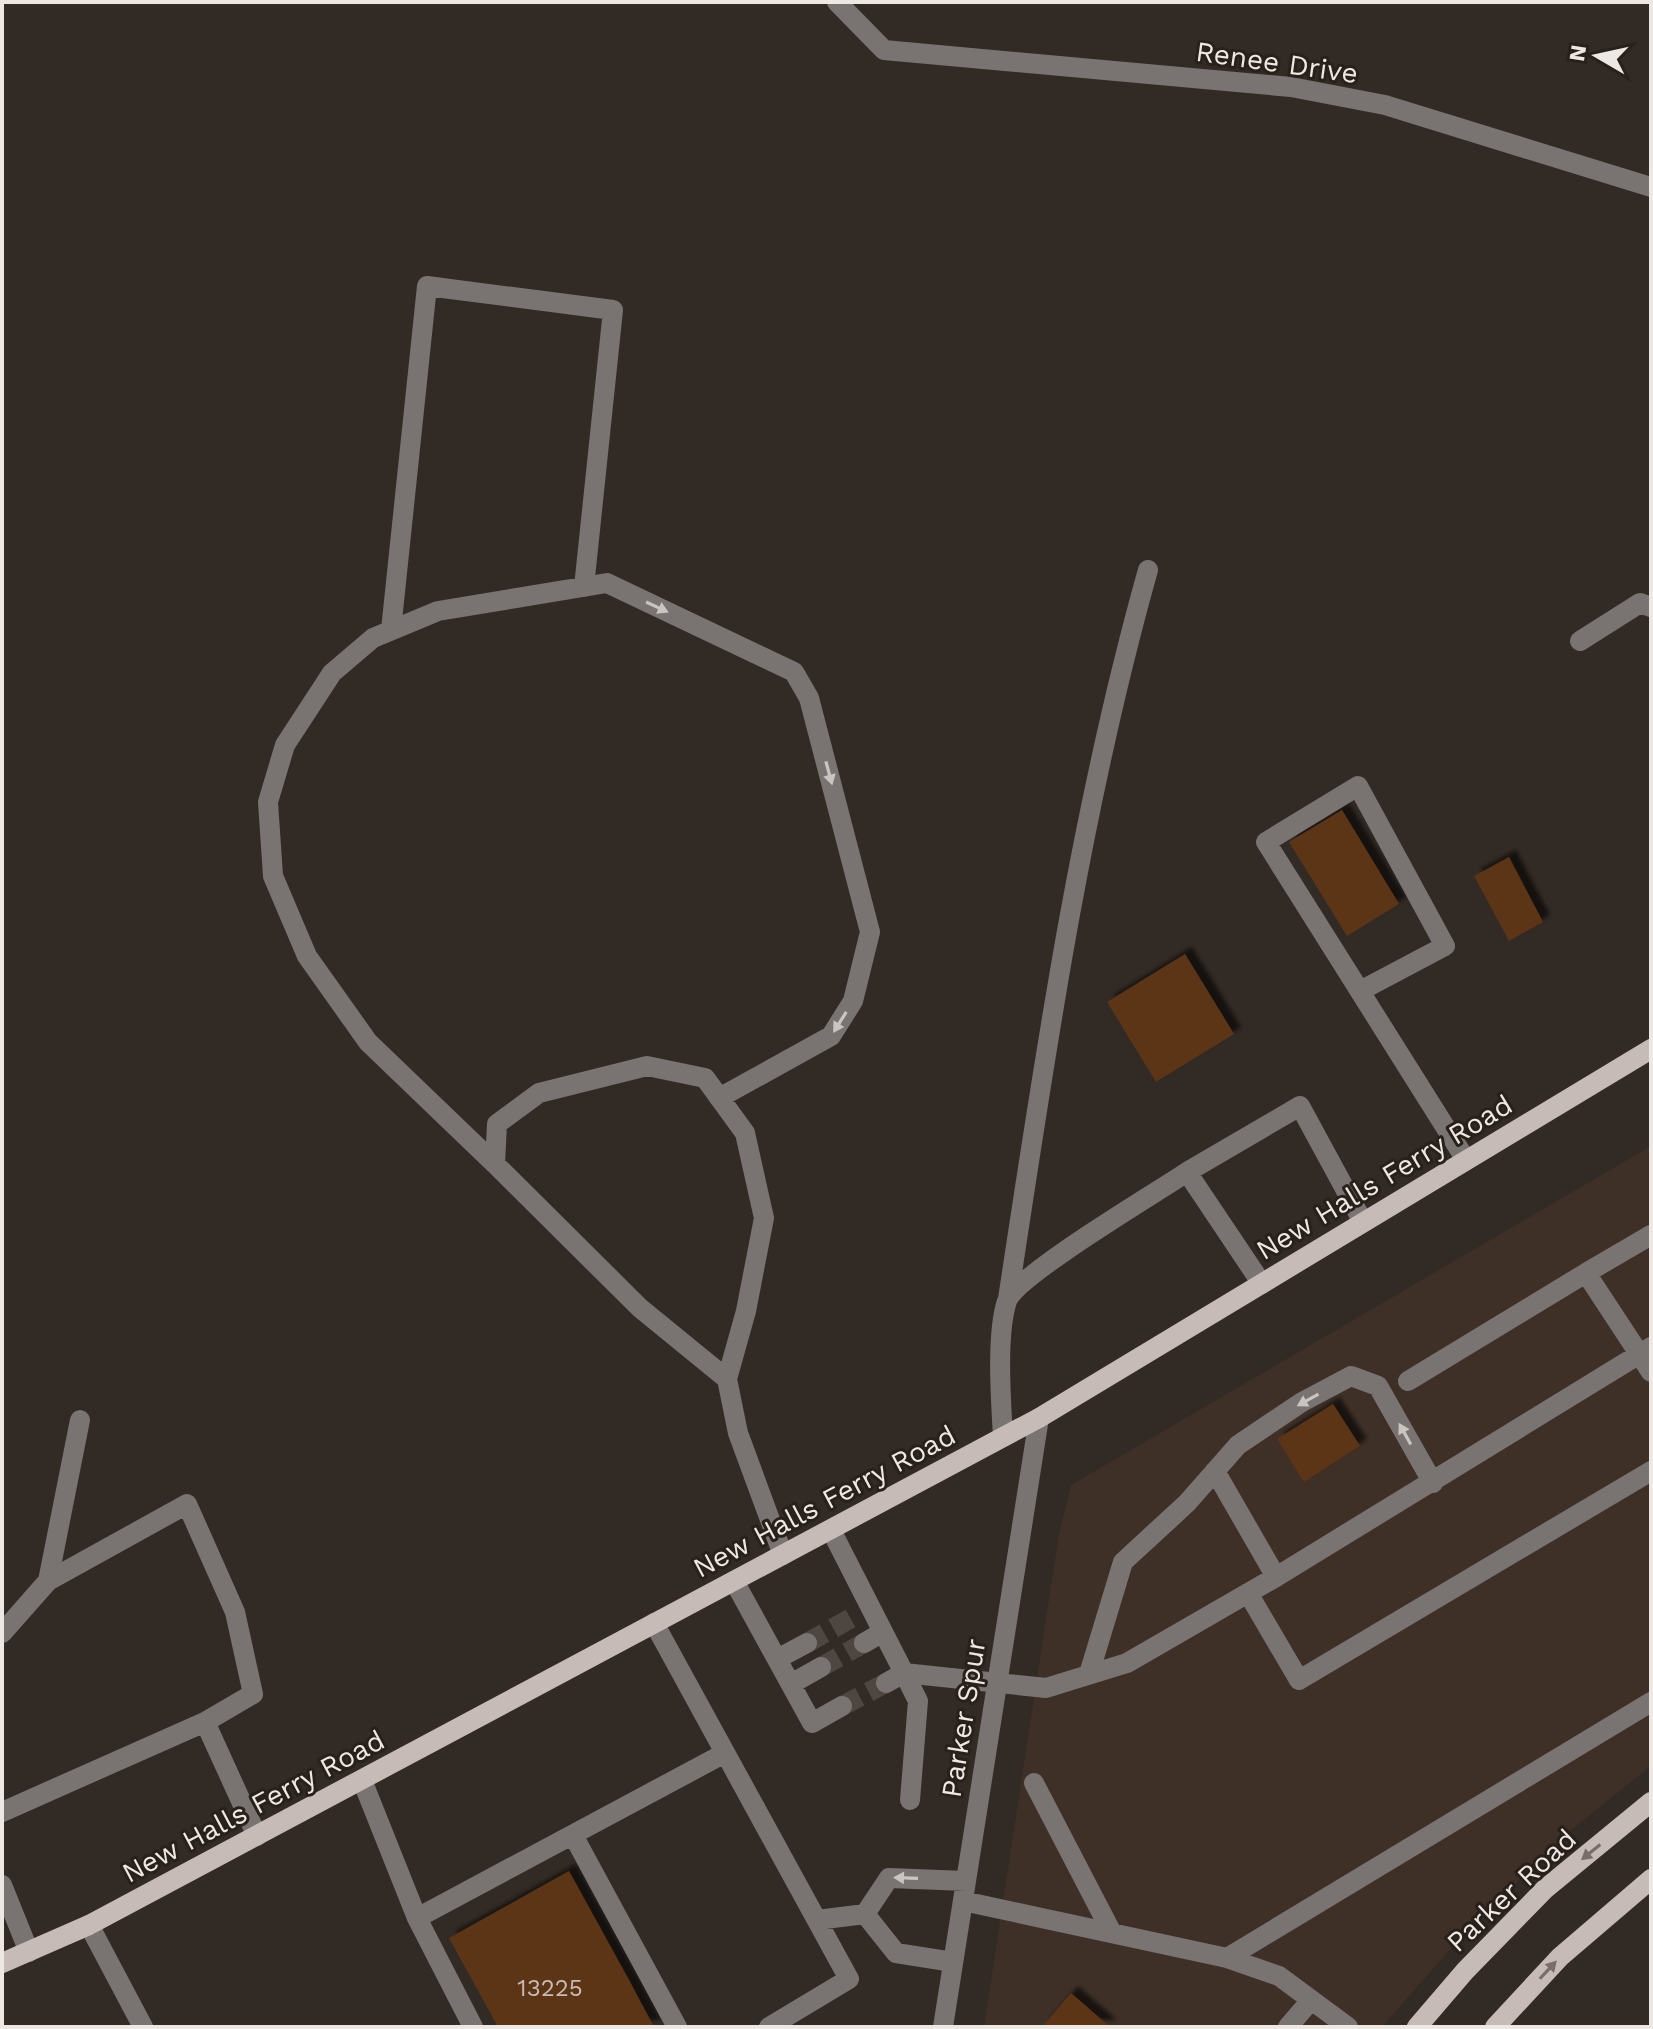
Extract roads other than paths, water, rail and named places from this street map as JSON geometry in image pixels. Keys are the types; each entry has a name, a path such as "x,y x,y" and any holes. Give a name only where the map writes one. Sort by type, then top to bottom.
{"main road":[{"name":"New Halls Ferry Road","path":"2,1963 89,1925 1039,1418 1651,1049"},
{"name":"Parker Road","path":"1417,2027 1465,1971 1545,1889 1651,1802"},
{"path":"1495,2027 1560,1957 1651,1879"}],"street":[{"name":"Renee Drive","path":"837,2 884,50 1291,87 1385,105 1651,187"},
{"path":"391,630 427,286 613,310 584,587"},
{"path":"1003,1437 1000,1372 1008,1299 1074,902 1116,684 1148,570"},
{"path":"719,1098 831,1036 853,1001 870,932 809,698 794,672 607,583 438,611 373,638 332,673 285,745 268,802 273,876 307,956 368,1042 640,1308 727,1379"},
{"path":"1580,641 1640,603 1651,607"},
{"path":"1360,991 1445,946 1358,786 1266,842 1466,1160"},
{"path":"495,1164 497,1124 539,1093 647,1066 705,1078 745,1133 764,1218 746,1311 727,1379 738,1433 783,1555"},
{"path":"1008,1299 1036,1272 1187,1172 1300,1106 1363,1222"},
{"path":"1187,1172 1262,1284"},
{"path":"1408,1381 1651,1235"},
{"path":"1586,1273 1645,1350 1651,1372"},
{"path":"886,1683 904,1673 1046,1688 1127,1663 1433,1483 1645,1350"},
{"path":"1089,1674 1123,1562 1187,1503 1238,1445 1302,1402 1351,1376 1378,1386 1433,1483"},
{"name":"Parker Spur","path":"943,2027 1039,1418"},
{"path":"48,1581 80,1420"},
{"path":"1215,1471 1276,1577"},
{"path":"1248,1593 1299,1680 1651,1471"},
{"path":"2,1633 48,1581 187,1504 235,1612 253,1694 205,1722 2,1812"},
{"path":"831,1530 862,1612 883,1632 918,1701 910,1800"},
{"path":"734,1581 812,1723 842,1706"},
{"path":"654,1623 849,1979 780,2024"},
{"path":"864,1643 883,1632"},
{"path":"777,1659 807,1643"},
{"path":"791,1684 821,1667"},
{"path":"1227,1958 1651,1702"},
{"path":"205,1722 257,1836"},
{"path":"417,1918 725,1753"},
{"path":"362,1780 417,1918 473,2027"},
{"path":"1034,1783 1112,1933"},
{"path":"573,1835 677,2027"},
{"path":"817,1920 865,1914 889,1878 964,1891 1112,1933 1227,1958 1279,1976 1348,2027"},
{"path":"2,1885 29,1952"},
{"path":"865,1914 896,1953 953,1962"},
{"path":"89,1925 143,2027"},
{"path":"1288,2027 1311,2000"}],"tunnel":[{"path":"807,1643 853,1617"},
{"path":"821,1667 864,1643"},
{"path":"842,1706 886,1683"}]}
